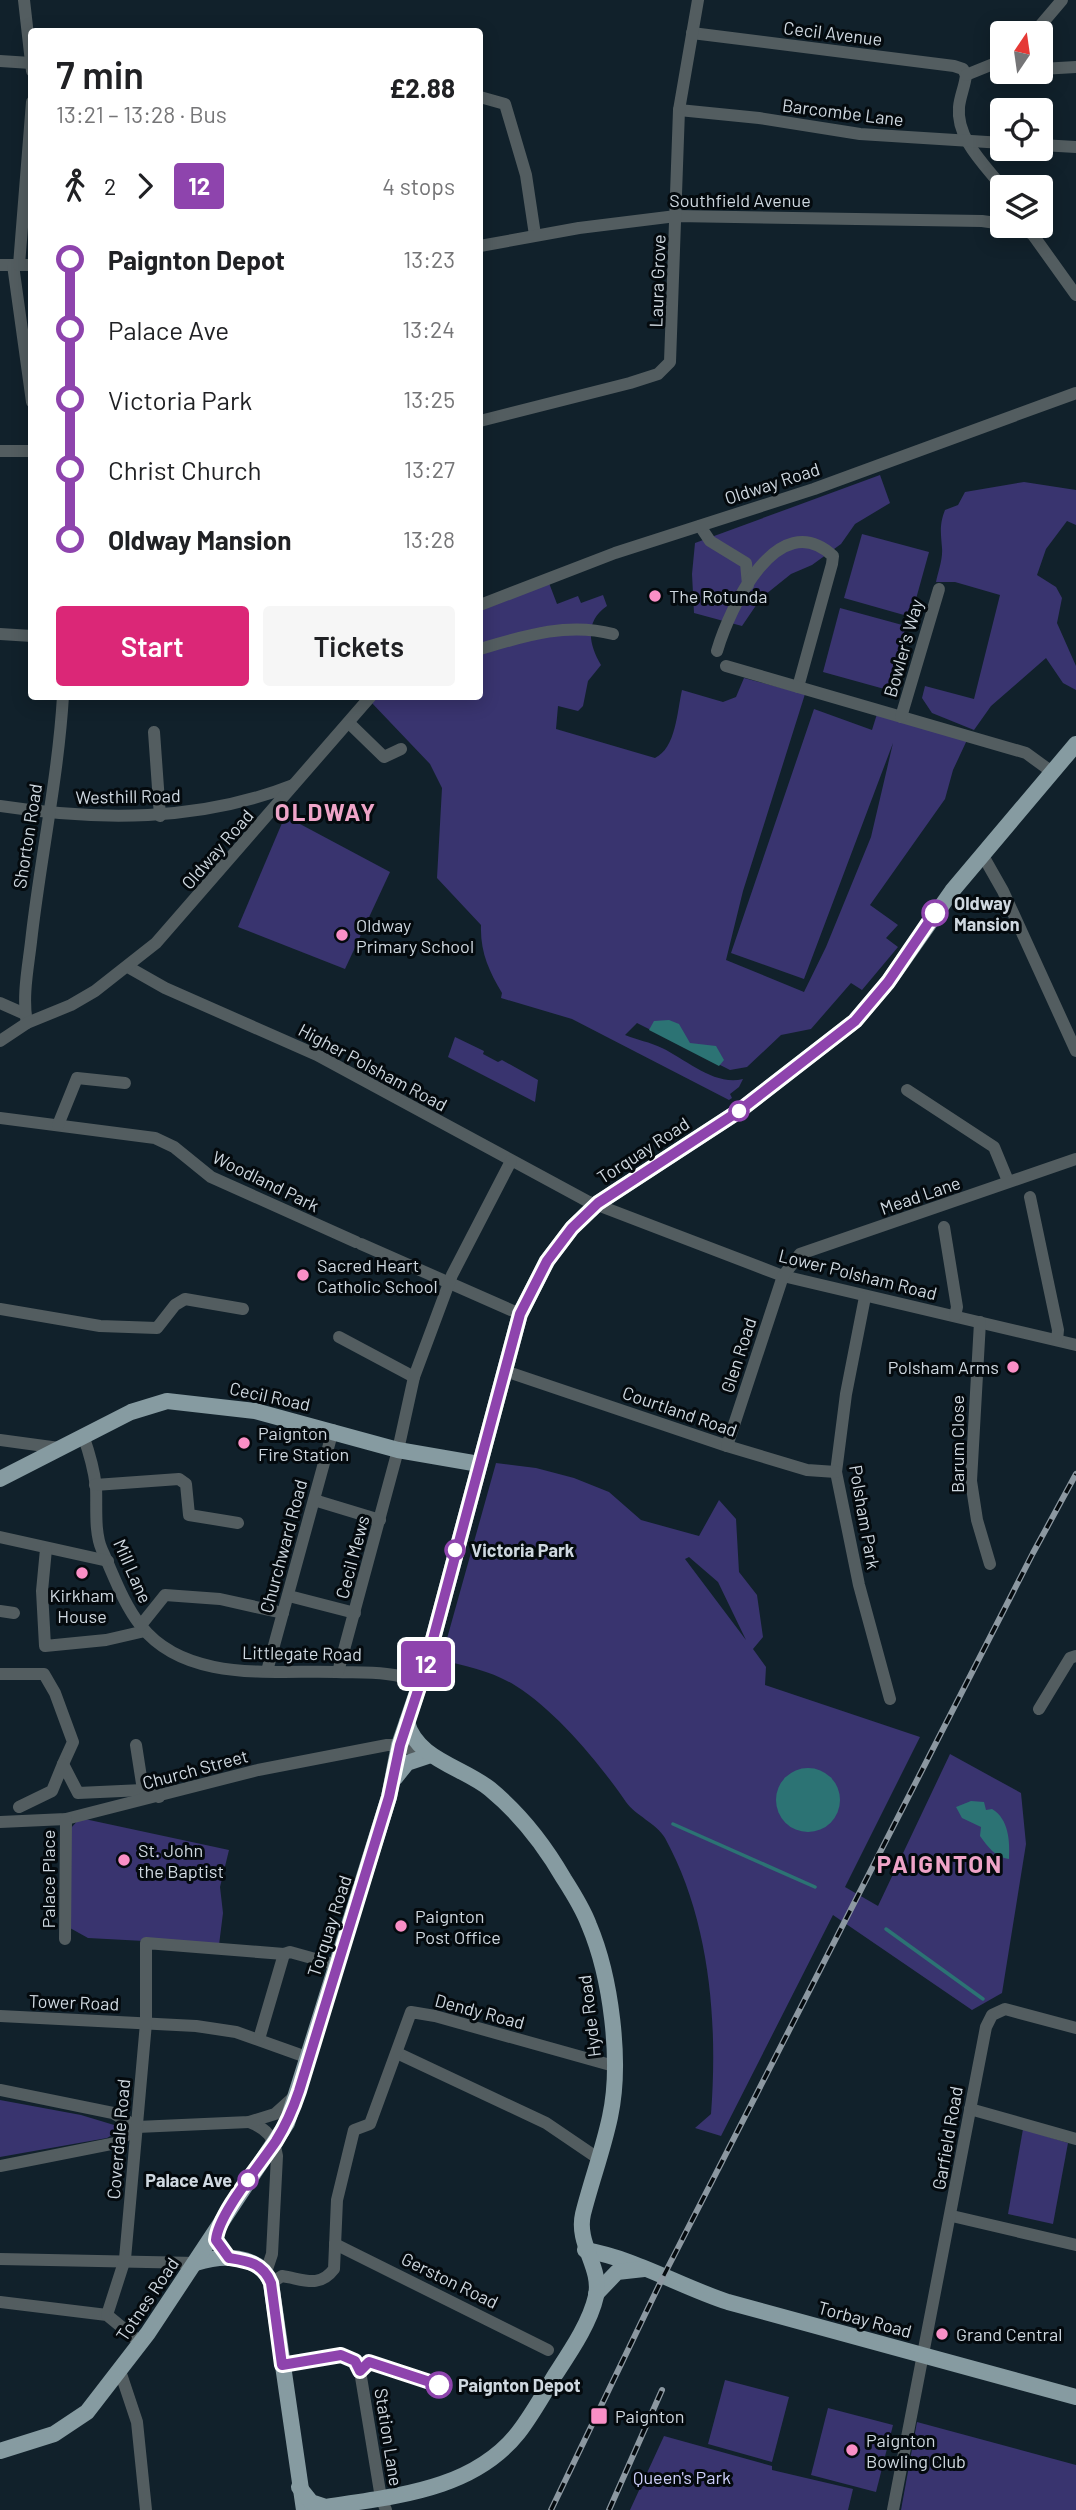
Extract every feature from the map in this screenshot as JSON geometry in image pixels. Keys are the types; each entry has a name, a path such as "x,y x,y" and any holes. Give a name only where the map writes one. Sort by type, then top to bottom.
{"main road":[{"name":"Torquay Road","path":"287,2123 394,1780 400,1745 420,1682 479,1464 510,1372 520,1314 547,1261 572,1228 598,1203 739,1111 855,1021 982,854 1076,744"},
{"name":"Cecil Road","path":"0,1479 83,1435 142,1408 167,1401 255,1411 398,1450 479,1464"},
{"name":"Hyde Road","path":"407,1722 410,1737 431,1755 491,1790 517,1815 563,1877 589,1924 605,1975 614,2066 611,2115 583,2216 581,2236 597,2278 596,2294"},
{"path":"394,1780 407,1763 431,1755"},
{"name":"Totnes Road","path":"0,2451 54,2434 87,2412 141,2343 287,2123"},
{"path":"217,2232 216,2240 229,2258"},
{"name":"Torbay Road","path":"585,2250 629,2260 728,2302 1076,2397"},
{"path":"195,2263 212,2258 248,2261 269,2277 303,2509"},
{"path":"299,2487 311,2502 324,2509 383,2504 455,2480 481,2465 513,2438 566,2360 596,2294 617,2272 646,2269"}],"street":[{"path":"24,0 28,36"},
{"name":"Laura Grove","path":"483,420 630,383 665,370 672,354 679,110 698,0"},
{"path":"1044,21 1062,0"},
{"name":"Cecil Avenue","path":"692,33 954,66 972,73 990,72"},
{"path":"0,61 28,63"},
{"path":"990,66 972,73 958,107 966,141 993,175"},
{"path":"1054,68 1076,67"},
{"path":"483,98 505,104 526,175 536,235"},
{"name":"Barcombe Lane","path":"679,110 759,118 860,134 990,142"},
{"path":"28,143 16,265 28,368"},
{"path":"1053,146 1076,147"},
{"name":"Southfield Avenue","path":"483,245 536,235 676,216 990,222"},
{"path":"1035,238 1076,295"},
{"name":"Oldway Road","path":"483,604 615,553 814,489 1076,393"},
{"path":"0,451 28,451"},
{"path":"700,526 710,541 746,563 748,585"},
{"path":"718,651 724,630 748,585 777,550 797,540 819,543 833,556 798,687"},
{"name":"Bowler's Way","path":"901,718 939,589"},
{"path":"483,648 545,630 597,629 613,634"},
{"path":"0,634 28,636"},
{"path":"726,667 1026,753 1052,772"},
{"name":"Shorton Road","path":"26,1018 35,896 50,814 63,700"},
{"name":"Oldway Road","path":"0,1041 26,1018 71,1005 128,967 189,908 368,700"},
{"path":"349,723 384,757 401,749"},
{"path":"154,732 160,816"},
{"name":"Westhill Road","path":"0,806 50,814 160,816 191,812 296,784"},
{"path":"982,854 1003,891 1076,1051"},
{"name":"Higher Polsham Road","path":"128,967 164,988 317,1055 511,1161 587,1201 598,1203"},
{"path":"0,1003 26,1018"},
{"path":"58,1125 77,1077 125,1083"},
{"path":"907,1090 994,1147 1008,1181"},
{"name":"Woodland Park","path":"0,1118 145,1136 164,1142 211,1177 520,1314"},
{"name":"Mead Lane","path":"783,1276 800,1254 958,1202 1008,1181 1076,1159"},
{"name":"Cecil Mews","path":"338,1672 380,1520 414,1377 452,1275 511,1161"},
{"path":"1030,1197 1058,1330 1057,1340"},
{"name":"Lower Polsham Road","path":"598,1203 783,1276 1076,1345"},
{"path":"944,1227 957,1307 955,1316"},
{"name":"Glen Road","path":"727,1446 783,1276"},
{"name":"Polsham Park","path":"865,1297 846,1394 836,1472 859,1585 890,1699"},
{"path":"0,1309 125,1329 157,1328 175,1305 185,1299 243,1309"},
{"name":"Barum Close","path":"980,1322 971,1481 977,1520 990,1564"},
{"path":"339,1337 414,1377"},
{"name":"Courtland Road","path":"510,1372 727,1446 807,1470 836,1472"},
{"name":"Churchward Road","path":"267,1671 332,1430"},
{"name":"Mill Lane","path":"83,1435 95,1485 100,1546 125,1602 143,1628 183,1657"},
{"path":"0,1440 59,1448"},
{"path":"95,1485 179,1479 186,1484 189,1515 238,1523"},
{"path":"314,1500 380,1520"},
{"path":"0,1537 108,1561"},
{"path":"46,1549 42,1591 46,1646 106,1640 143,1628 165,1595 220,1599 283,1613"},
{"path":"289,1596 355,1613"},
{"path":"1039,1709 1070,1658 1076,1656"},
{"name":"Littlegate Road","path":"183,1657 205,1665 267,1671 404,1675 420,1682"},
{"path":"0,1674 44,1674 60,1706 73,1742 52,1791 19,1807"},
{"path":"136,1745 143,1790"},
{"name":"Hyde Road","path":"400,1745 431,1755"},
{"name":"Church Street","path":"0,1822 66,1819 258,1770 400,1745"},
{"path":"63,1764 78,1793 143,1790 159,1797"},
{"name":"Palace Place","path":"65,1939 66,1819"},
{"name":"Coverdale Road","path":"107,2315 125,2259 146,2023 146,1943 284,1954"},
{"path":"259,2039 284,1954 290,1952 337,1965"},
{"name":"Garfield Road","path":"893,2510 952,2216 986,2027 997,2011 1005,2009 1076,2028"},
{"name":"Dendy Road","path":"335,2244 337,2200 354,2130 370,2124 411,2012 614,2066"},
{"name":"Tower Road","path":"0,2017 196,2026 259,2039 309,2059"},
{"path":"397,2053 546,2123 599,2159"},
{"path":"0,2090 113,2113 137,2127 249,2122 275,2114 299,2091"},
{"path":"970,2109 1076,2139"},
{"path":"249,2122 265,2128 275,2143 277,2156 269,2277 282,2276 306,2283 328,2277 334,2269 335,2244"},
{"path":"0,2166 116,2143 137,2127"},
{"path":"952,2216 1076,2245"},
{"name":"Gerston Road","path":"335,2244 548,2350"},
{"path":"0,2259 125,2259 195,2263"},
{"path":"0,2302 107,2315 141,2343"},
{"name":"Station Lane","path":"282,2365 341,2355 355,2361 360,2371 383,2504"},
{"path":"120,2371 137,2422 146,2510"}],"green space":[{"path":"880,475 890,503 855,524 841,544 812,565 791,574 761,598 742,626 694,613 692,574 695,543"},
{"path":"1024,482 1076,490 1076,525 1067,521 1046,549 1037,575 1056,587 1062,598 1057,623 1076,666 1076,690 1063,683 1046,658 991,706 974,730 932,713 922,698 925,686 974,699 1000,595 955,582 936,582 942,557 942,520 945,510 958,505 965,492"},
{"path":"862,534 929,552 911,617 844,598"},
{"path":"549,583 557,604 578,596 581,603 603,595 607,606 595,618 591,633 593,649 601,665 588,681 583,706 578,711 558,706 556,729 655,758 662,753 671,738 682,690 723,702 736,697 744,678 805,694 743,891 726,960 804,992 826,947 871,837 893,743 804,979 731,953 814,709 872,730 877,714 967,740 953,770 945,799 870,905 898,925 886,938 898,947 862,990 851,983 811,1029 781,1035 747,1067 730,1070 637,1023 625,1035 662,1048 711,1075 722,1079 743,1079 739,1087 730,1094 732,1098 729,1100 572,1019 501,998 502,993 484,953 481,925 437,878 442,788 430,764 370,701 483,700 483,606"},
{"path":"840,608 906,626 888,690 823,672"},
{"path":"285,816 390,872 345,969 238,927"},
{"path":"455,1037 484,1051 483,1054 498,1062 502,1060 538,1080 535,1102 448,1057"},
{"name":"Victoria Park","path":"496,1463 536,1468 574,1478 609,1492 641,1520 699,1536 719,1500 736,1519 739,1572 757,1595 763,1637 753,1649 766,1667 765,1685 920,1737 845,1887 878,1906 950,1754 1021,1793 1026,1844 1002,1993 972,2010 833,1915 721,2136 695,2128 711,2114 713,2044 708,1972 692,1903 665,1838 657,1828 630,1807 576,1739 531,1697 499,1677 441,1660","holes":["689,1557 718,1582 746,1640 685,1559"]},
{"path":"80,1818 229,1850 220,1887 223,1913 219,1945 88,1938 70,1928 71,1828"},
{"path":"0,2100 81,2115 124,2128 107,2138 0,2157"},
{"path":"1023,2129 1068,2143 1053,2224 1008,2214"},
{"path":"725,2380 789,2397 772,2462 708,2444"},
{"name":"Paignton Bowling Club","path":"828,2408 893,2425 876,2492 811,2475"},
{"path":"917,2422 1076,2465 1076,2510 901,2510"},
{"name":"Queen's Park","path":"664,2436 772,2466 772,2470 853,2489 848,2510 630,2510"}],"shaded area":[{"path":"669,1020 679,1024 690,1043 716,1046 724,1060 719,1066 649,1030 654,1021"},
{"path":"808,1768 831,1777 840,1800 831,1823 808,1832 785,1823 776,1800 785,1777"},
{"path":"971,1801 984,1802 986,1810 992,1809 1002,1819 1009,1838 1009,1859 989,1848 980,1836 981,1827 962,1818 956,1807"}],"waterway":[{"path":"673,1824 815,1887"},
{"path":"886,1929 983,1999"}],"railway":[{"path":"551,2510 663,2277 1033,1553 1076,1474"},
{"path":"609,2510 662,2390"}],"bus line":[{"name":"12","path":"439,2385 369,2362 360,2371 355,2361 341,2355 282,2365 271,2283 266,2272 248,2261 229,2258 216,2240 217,2232 292,2113 394,1780 400,1745 425,1669 445,1586 520,1314 537,1277 572,1228 598,1203 739,1111 794,1071 855,1021 888,982 935,913"}],"place":[{"name":"The Rotunda","path":"655,596"},
{"name":"Oldway Mansion","path":"935,913"},
{"name":"Oldway Primary School","path":"342,935"},
{"name":"Sacred Heart Catholic School","path":"303,1275"},
{"name":"Polsham Arms","path":"1013,1367"},
{"name":"Paignton Fire Station","path":"244,1443"},
{"name":"Victoria Park","path":"455,1550"},
{"name":"Kirkham House","path":"82,1573"},
{"name":"St. John the Baptist","path":"124,1860"},
{"name":"Paignton Post Office","path":"401,1926"},
{"name":"Palace Ave","path":"248,2180"},
{"name":"Grand Central","path":"942,2334"},
{"name":"Paignton Depot","path":"439,2385"},
{"name":"Paignton","path":"599,2416"},
{"name":"Paignton Bowling Club","path":"852,2450"}],"district":[{"name":"OLDWAY","path":"326,811"},
{"name":"PAIGNTON","path":"940,1863"}]}
